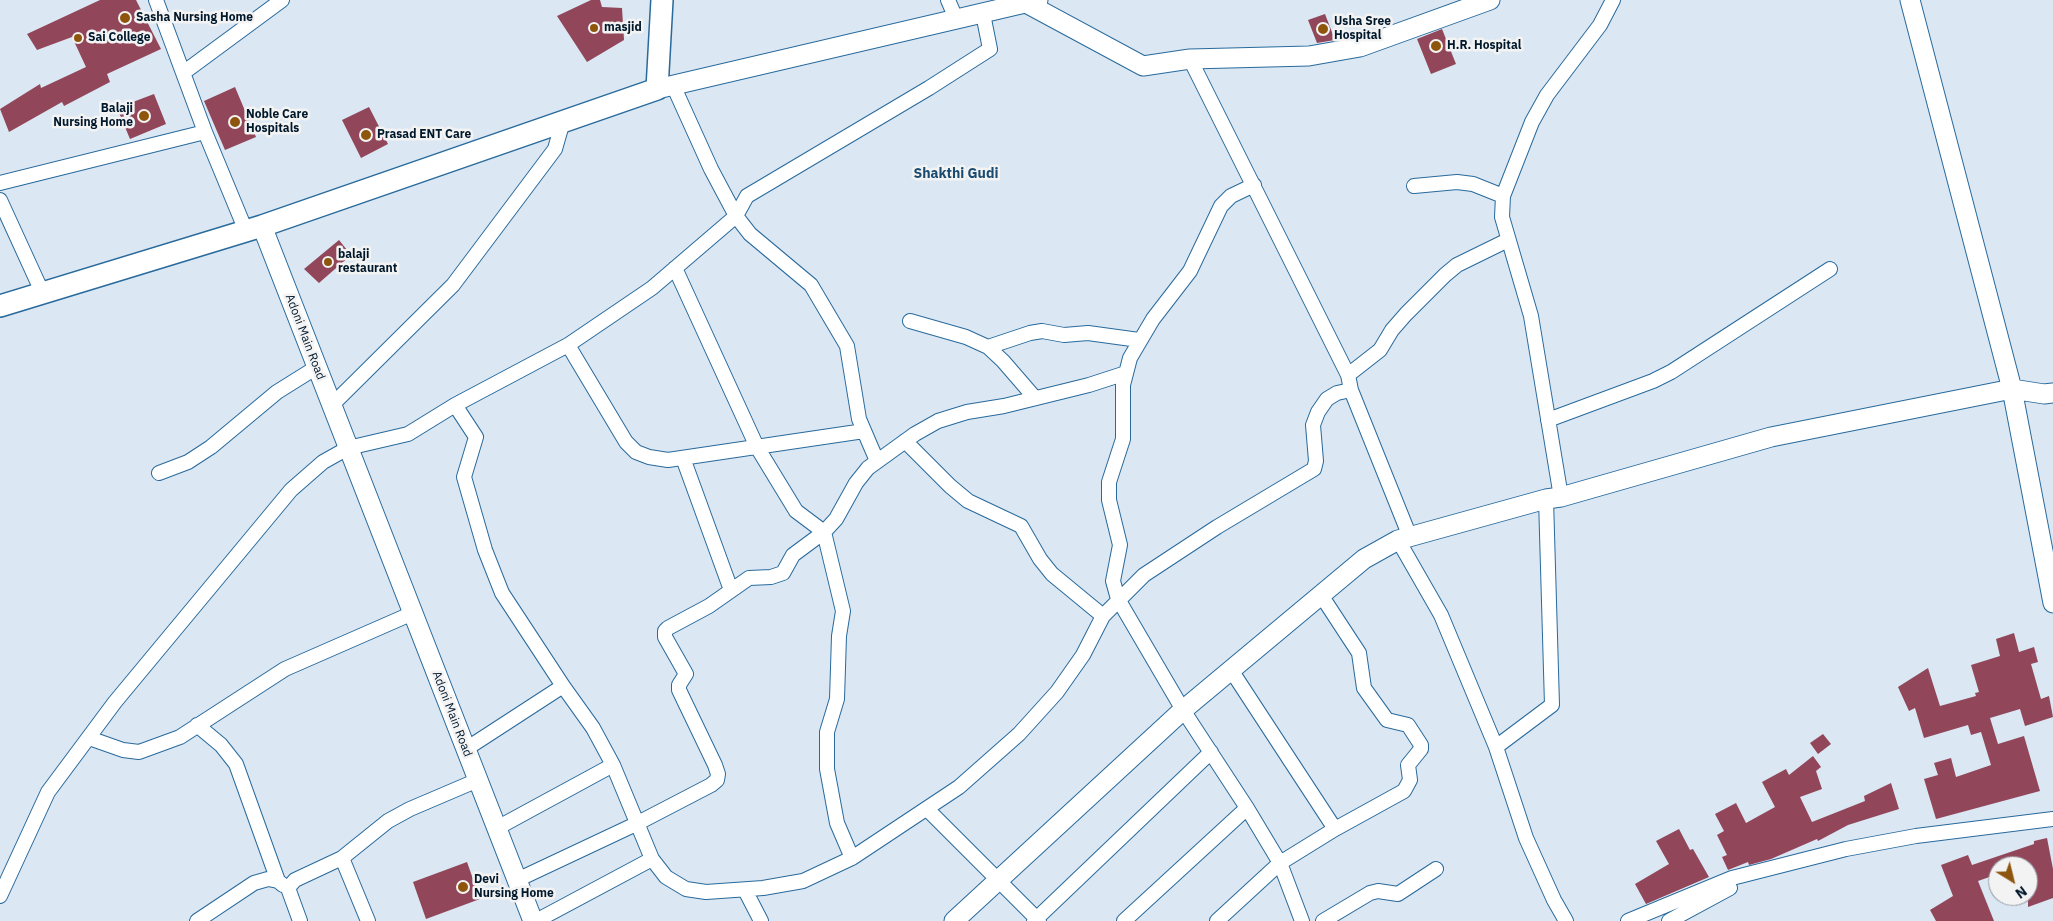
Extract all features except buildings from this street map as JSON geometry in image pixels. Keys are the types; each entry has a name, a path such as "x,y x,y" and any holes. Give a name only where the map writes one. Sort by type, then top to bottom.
{"main road":[{"path":"0,306 254,228 665,87 662,0"}],"street":[{"path":"156,0 205,132 254,228"},
{"path":"182,73 282,0"},
{"path":"948,0 956,20"},
{"path":"877,461 859,419 847,346 812,285 750,234 736,216 665,87 1032,2 1143,66 1190,59 1309,56 1360,47 1490,0"},
{"path":"1496,747 1552,705 1553,498 1548,420 1531,316 1502,217 1503,196 1532,122 1547,95 1600,25 1613,0"},
{"path":"1910,0 2012,389 2053,603"},
{"path":"0,896 48,792 186,614 291,490 323,462 348,448 408,434 455,405 568,345 652,288 736,216 747,196 929,88 990,49 984,14"},
{"path":"1190,59 1348,374 1351,390 1404,538 1441,615 1496,747 1526,838 1554,900 1566,921"},
{"path":"332,405 453,285 555,149 563,121"},
{"path":"0,183 205,132"},
{"path":"1414,186 1457,182 1473,184 1503,196"},
{"path":"1254,185 1231,196 1221,206 1190,272 1139,340 1130,358 1123,385 1123,439 1109,482 1109,500 1120,545 1113,582 1118,599 1182,710 1247,808 1280,863 1302,921"},
{"path":"0,200 43,294"},
{"name":"Adoni Main Road","path":"254,228 317,367 534,921"},
{"path":"1348,374 1370,360 1380,350 1392,330 1444,275 1457,265 1508,240"},
{"path":"675,268 757,447 796,511 824,532 843,611 839,636 837,699 827,732 827,769 837,823 852,858"},
{"path":"1548,420 1653,381 1671,372 1830,269"},
{"path":"910,321 966,337 988,348 1003,361 1035,398"},
{"path":"988,348 1022,335 1042,331 1064,335 1088,334 1139,340"},
{"path":"568,345 626,442 636,452 668,460 864,431"},
{"path":"159,473 188,462 211,447 277,392 317,367"},
{"path":"517,880 636,824 711,785 717,780 718,774 715,764 680,690 679,685 686,674 665,637 665,631 673,624 708,606 755,576 771,577 783,573 793,555 824,532 848,501 856,483 868,468 905,441 938,421 967,412 1035,398 1126,373"},
{"path":"954,921 1182,710 1364,559 1404,538 1771,437 2012,389 2044,394 2053,393"},
{"path":"455,405 476,437 464,476 489,559 502,593 593,728 612,766 652,859 666,877 686,889 706,892 745,890 803,880 852,858 959,787 1019,734 1057,692 1083,655 1103,616 1144,575 1216,527 1314,469 1316,461 1314,424 1318,412 1327,399 1337,393 1351,390"},
{"path":"905,441 950,486 968,501 1021,526 1040,559 1052,574 1103,616"},
{"path":"683,458 731,590"},
{"path":"1217,921 1280,863 1335,829 1404,791 1410,780 1408,765 1421,749 1421,745 1408,726 1402,722 1387,720 1364,688 1359,653 1321,595"},
{"path":"88,738 123,750 139,752 180,737 285,669 413,613"},
{"path":"1231,670 1335,829"},
{"path":"466,749 563,686"},
{"path":"198,725 222,745 236,764 283,885 300,921"},
{"path":"927,809 1037,920 1211,752"},
{"path":"496,828 612,766"},
{"path":"197,921 254,883 268,879 283,885 342,858 388,821 410,809 478,780"},
{"path":"1124,921 1247,808"},
{"path":"1628,921 1732,878 1846,849 1916,836 2053,819"},
{"path":"342,858 368,921"},
{"path":"534,921 652,859"},
{"path":"1323,921 1370,893 1378,891 1398,894 1436,869"},
{"path":"1669,921 1764,870"},
{"path":"745,890 761,921"}],"place":[{"name":"Sasha Nursing Home","path":"125,18"},
{"name":"masjid","path":"594,28"},
{"name":"Usha Sree Hospital","path":"1323,29"},
{"name":"Sai College","path":"78,38"},
{"name":"H.R. Hospital","path":"1436,46"},
{"name":"Balaji Nursing Home","path":"144,116"},
{"name":"Noble Care Hospitals","path":"235,122"},
{"name":"Prasad ENT Care","path":"366,135"},
{"name":"balaji restaurant","path":"328,262"},
{"name":"Devi Nursing Home","path":"463,887"}],"district":[{"name":"Shakthi Gudi","path":"956,174"}]}
